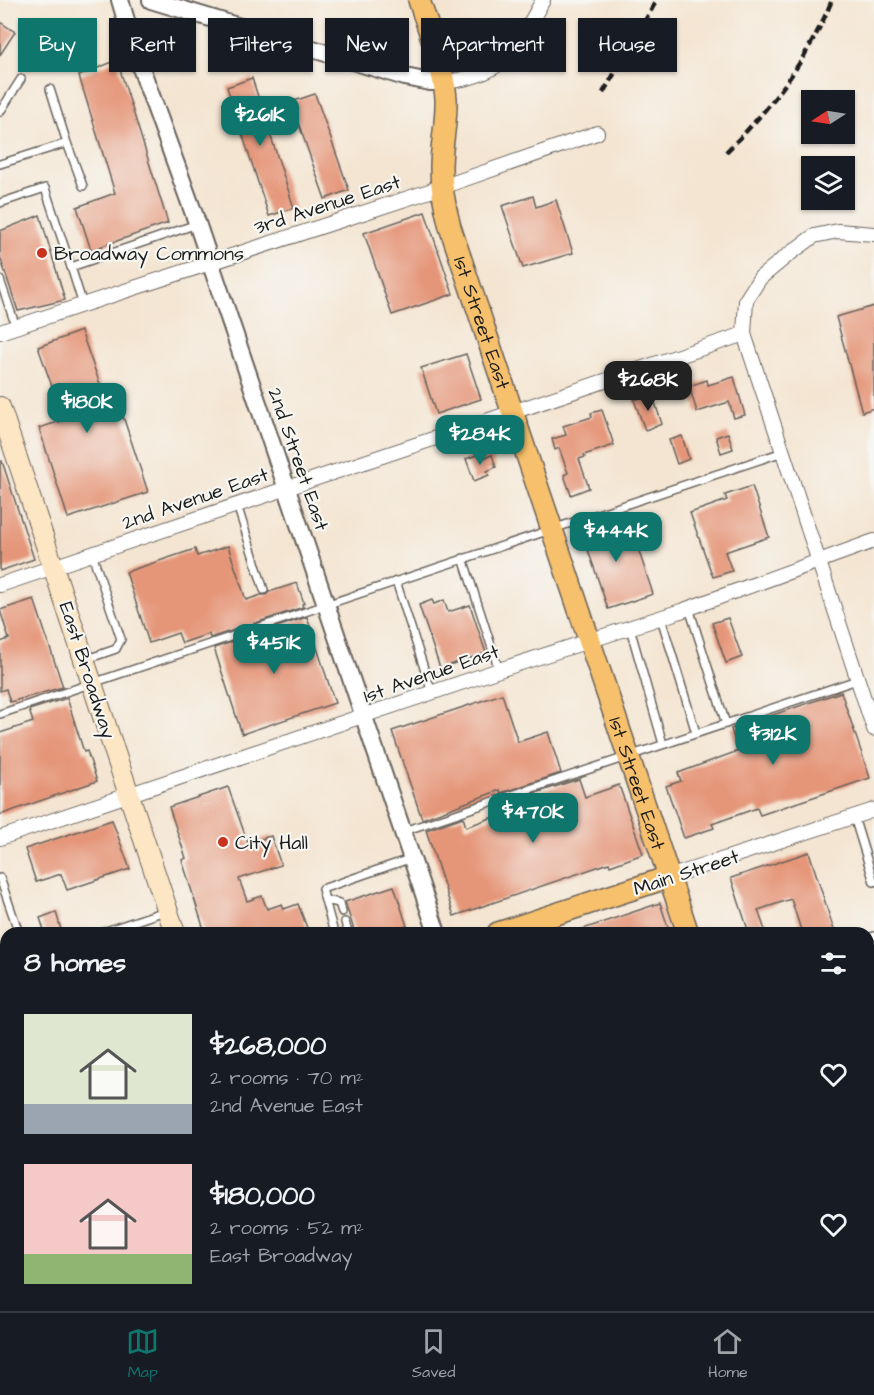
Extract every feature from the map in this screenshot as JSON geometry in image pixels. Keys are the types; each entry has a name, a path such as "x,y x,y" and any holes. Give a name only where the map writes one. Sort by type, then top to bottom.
{"main road":[{"name":"1st Street East","path":"419,0 443,82 446,109 442,187 450,227 686,927"},
{"name":"East Broadway","path":"0,407 173,927"},
{"name":"Main Street","path":"517,927 669,878"}],"street":[{"name":"2nd Street East","path":"120,0 136,54 197,224 435,927"},
{"path":"151,0 405,77 430,82 467,79 499,66 520,42 543,0"},
{"name":"3rd Avenue East","path":"0,332 442,187 597,133"},
{"path":"874,234 838,231 814,236 788,255 760,278 746,300 744,334 874,729"},
{"name":"2nd Avenue East","path":"0,585 744,334"},
{"name":"1st Avenue East","path":"0,838 499,670 661,618 874,541"},
{"name":"Main Street","path":"669,878 874,810"}],"lane":[{"path":"0,112 21,79"},
{"path":"50,88 83,186"},
{"path":"0,164 67,143"},
{"path":"0,203 45,188 83,305"},
{"path":"71,267 197,224"},
{"path":"0,280 16,327"},
{"path":"0,714 783,452"},
{"path":"237,505 264,590"},
{"path":"85,660 116,649 121,639 92,554"},
{"path":"463,558 499,670"},
{"path":"396,581 432,693"},
{"path":"689,608 726,724"},
{"path":"661,618 696,734"},
{"path":"630,628 663,744"},
{"path":"404,832 857,680"},
{"path":"854,817 874,882"},
{"path":"332,927 322,889 412,858"},
{"path":"0,880 17,927"},
{"path":"325,900 339,903 342,912"},
{"path":"117,927 167,910"},
{"path":"345,922 346,927"}],"building":[{"path":"0,22 15,32 0,55"},
{"path":"109,63 109,72 121,72 168,223 91,250 77,207 115,193 79,76 88,72 97,72 97,68"},
{"path":"252,78 294,208 269,216 227,87"},
{"path":"315,94 349,190 325,199 291,102"},
{"path":"533,196 536,207 556,200 573,253 523,268 502,206"},
{"path":"425,212 453,294 392,315 364,233"},
{"name":"Broadway Commons","path":"40,215 65,300 18,311 0,257 0,231"},
{"path":"874,306 874,408 862,412 836,317"},
{"path":"81,331 107,404 118,401 148,492 68,518 39,428 64,420 38,347"},
{"path":"466,354 481,399 436,414 421,368"},
{"path":"734,377 745,415 734,418 729,402 697,412 689,386 707,380 708,385"},
{"path":"652,394 662,424 645,430 634,400"},
{"path":"602,410 614,445 584,455 585,457 579,459 589,488 571,495 564,475 568,473 559,448 555,450 552,439 566,435 563,426 592,417 591,413"},
{"path":"728,433 733,449 721,453 716,437"},
{"path":"682,436 689,459 677,464 669,440"},
{"path":"482,453 484,458 492,455 496,467 487,471 489,475 474,481 466,459"},
{"path":"2,461 34,559 0,571 0,462"},
{"path":"752,486 769,537 725,552 732,571 713,577 690,513 727,500 725,495"},
{"path":"605,517 611,534 631,527 653,594 608,609 580,526"},
{"path":"228,546 246,600 297,583 304,603 303,607 210,638 209,634 182,643 178,633 149,643 126,572 195,549 197,556"},
{"path":"34,599 63,687 10,702 6,689 0,691 0,642 9,639 0,610"},
{"path":"432,600 434,604 444,600 448,612 470,605 486,653 440,668 419,605"},
{"path":"307,617 335,703 242,734 214,648"},
{"path":"728,618 742,657 726,663 712,623"},
{"path":"841,692 870,778 760,815 757,808 712,824 714,828 684,838 666,786 681,781 678,773 738,751 731,729"},
{"path":"502,694 518,742 548,732 561,773 501,793 500,790 422,819 392,731"},
{"path":"67,698 84,752 87,751 97,781 0,815 0,733 33,722 29,710"},
{"path":"579,779 585,797 619,785 643,854 610,866 609,863 454,916 426,830 463,817 466,827 507,812 505,803"},
{"name":"City Hall","path":"228,787 248,843 271,836 281,865 239,879 247,901 262,896 267,909 282,904 284,909 298,904 307,927 203,927 182,860 186,858 169,807"},
{"path":"112,820 130,869 67,890 61,874 36,882 25,849"},
{"path":"809,852 833,927 800,927 791,899 758,910 764,927 747,927 731,878"},
{"path":"394,886 407,926 353,927 345,902"},
{"path":"660,903 668,927 589,927"},
{"path":"56,912 60,927 43,927 40,918"}],"railway":[{"path":"603,93 657,0"},
{"path":"726,152 787,82 812,42 832,0"}],"place":[{"name":"Broadway Commons","path":"42,253"},
{"name":"City Hall","path":"223,842"}]}
